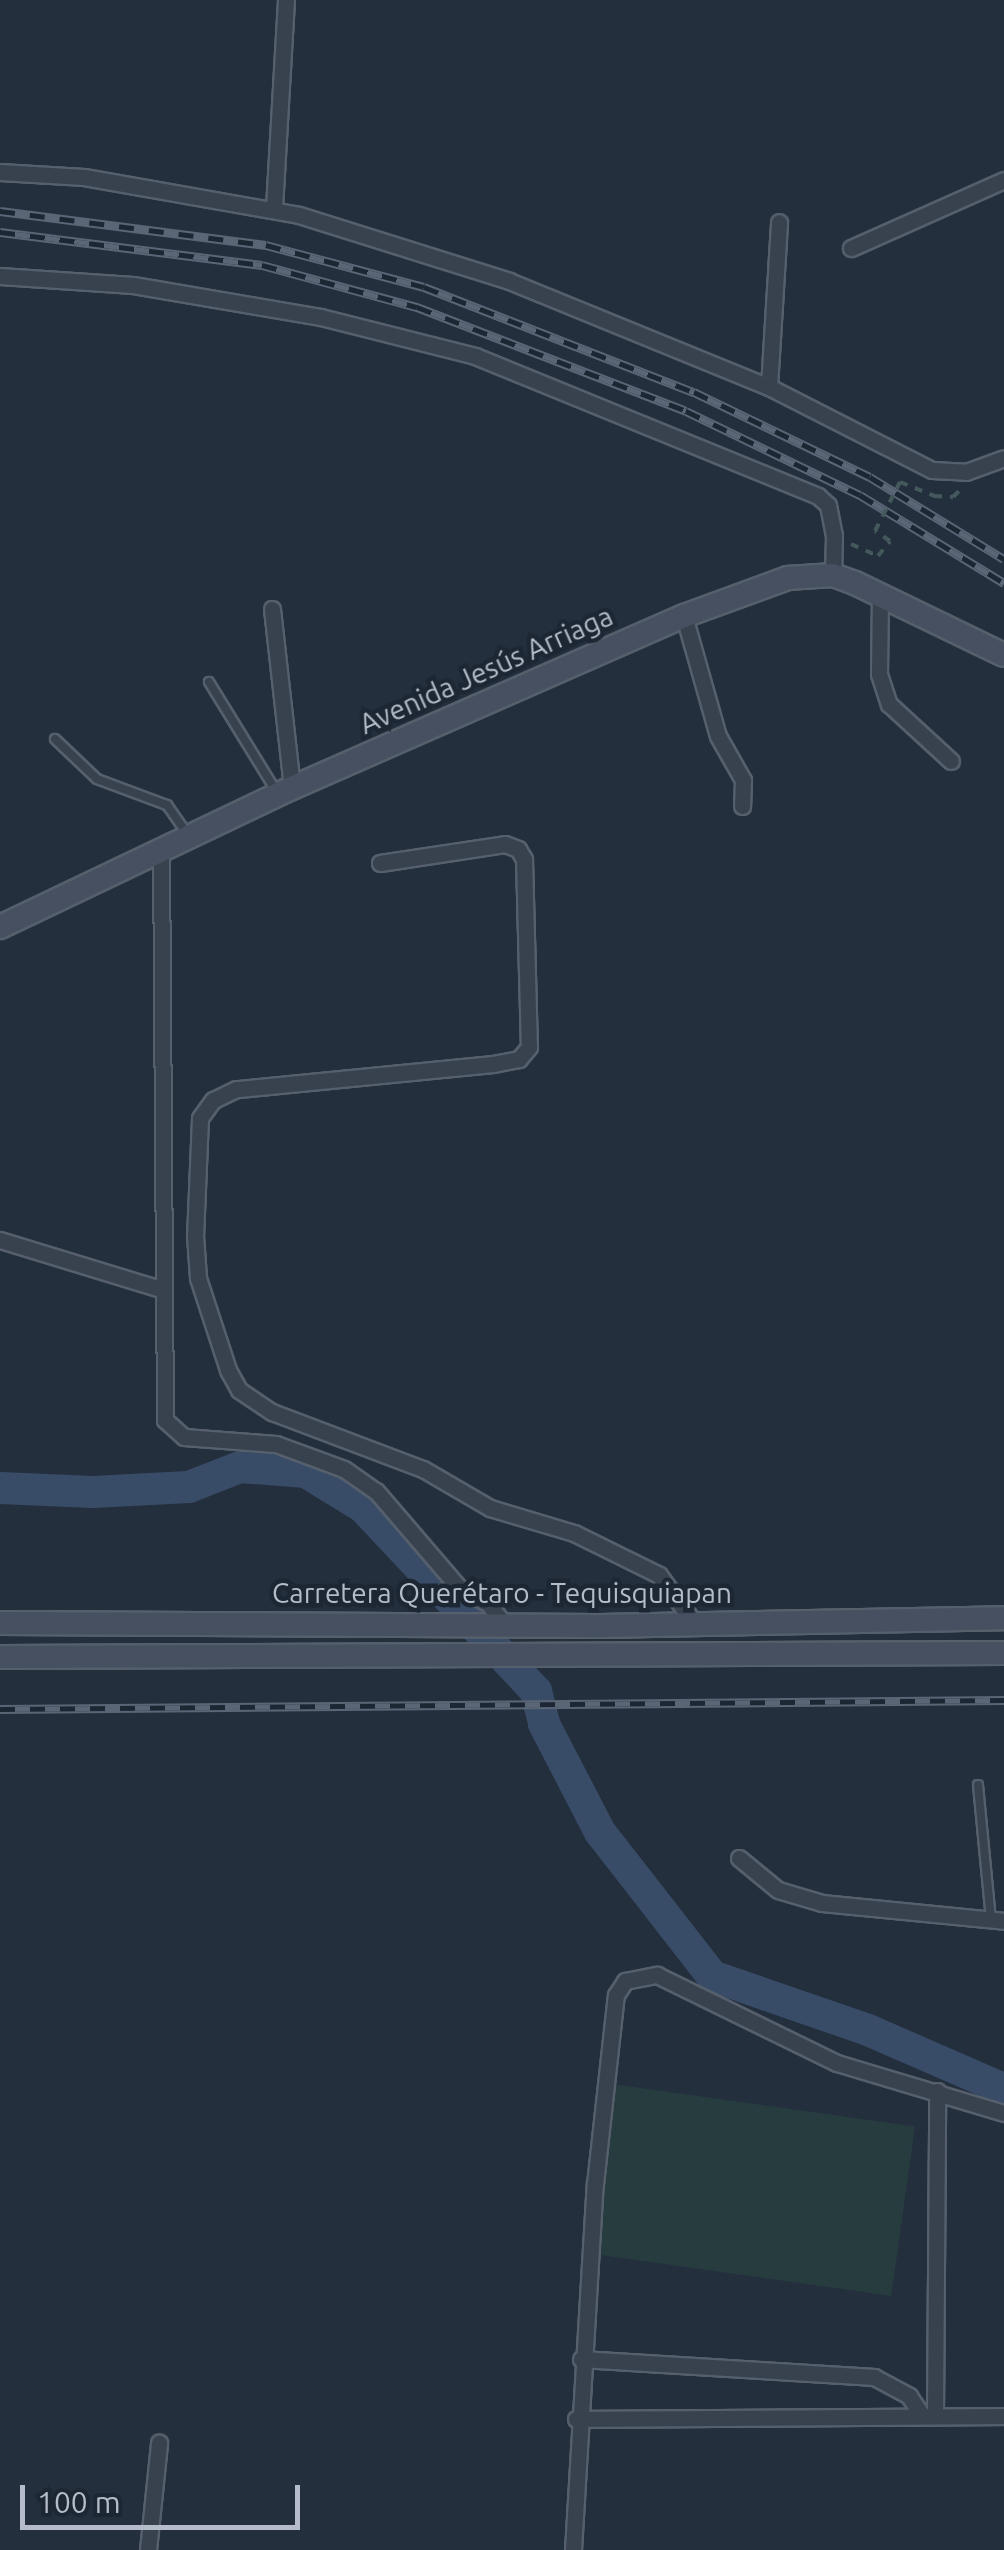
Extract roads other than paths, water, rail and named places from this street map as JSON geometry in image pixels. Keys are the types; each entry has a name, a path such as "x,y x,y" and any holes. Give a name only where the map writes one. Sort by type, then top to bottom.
{"main road":[{"name":"Avenida Jesús Arriaga","path":"0,927 285,791 684,616 788,578 832,575 880,592 1004,655"},
{"name":"Carretera Querétaro - Tequisquiapan","path":"0,1624 695,1624 1004,1618"},
{"path":"0,1656 511,1659 1004,1652"}],"street":[{"path":"274,208 286,0"},
{"path":"0,172 84,177 274,208 508,281 768,387 932,470 966,472 1004,458"},
{"path":"851,248 1004,180"},
{"path":"768,387 778,222"},
{"path":"0,276 133,284 320,317 476,356 818,496 832,522 832,575"},
{"path":"880,592 880,674 889,704 950,761"},
{"path":"272,609 285,791"},
{"path":"684,616 718,736 744,780 742,806"},
{"path":"380,863 505,844 518,849 524,860 529,1047 519,1059 493,1064 236,1089 213,1100 200,1118 198,1278 228,1370 239,1390 272,1412 413,1465 490,1508 574,1533 659,1574 695,1624"},
{"path":"161,848 165,1420 171,1432 276,1444 344,1469 376,1491 460,1588 488,1602 500,1624"},
{"path":"0,1240 164,1290"},
{"path":"739,1858 778,1890 822,1904 998,1920"},
{"path":"573,2550 581,2359 616,1995 625,1981 657,1976 683,1984 837,2063 1004,2113"},
{"path":"928,2415 936,2092"},
{"path":"581,2359 874,2377 909,2396 928,2415"},
{"path":"576,2419 1004,2416"},
{"path":"148,2550 159,2443"}],"lane":[{"path":"209,682 285,791"},
{"path":"55,738 97,779 167,804 188,835"},
{"path":"978,1785 998,1920"}],"waterway":[{"path":"0,1488 93,1492 189,1487 240,1467 306,1472 363,1507 536,1691 544,1724 600,1832 712,1976 868,2030 1004,2089"}],"railway":[{"path":"0,211 266,245 424,287 694,392 870,477 1004,559"},
{"path":"0,232 262,265 417,307 686,411 860,495 1004,583"},
{"path":"0,1709 1004,1700"}]}
